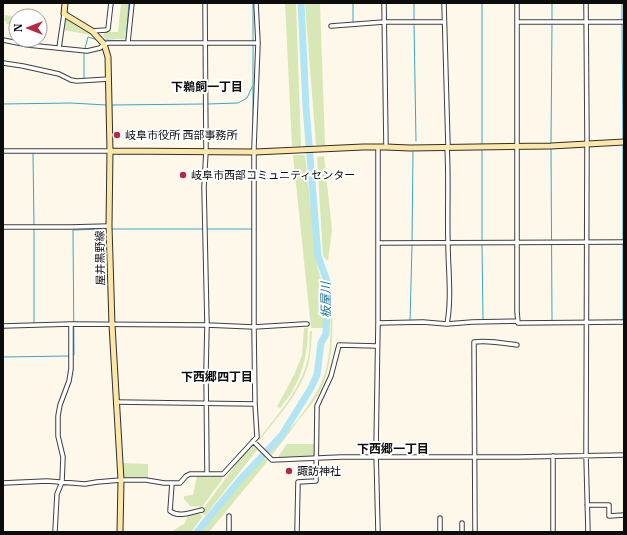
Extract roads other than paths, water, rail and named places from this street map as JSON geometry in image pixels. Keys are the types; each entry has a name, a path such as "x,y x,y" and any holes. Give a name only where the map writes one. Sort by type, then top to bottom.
{"main road":[{"path":"65,3 64,14 92,31 104,44"},
{"name":"屋井黒野線","path":"104,44 108,57 110,105 112,325 115,402 121,480 120,532"},
{"path":"110,151 255,152 378,147 551,146 624,142"}],"street":[{"path":"92,31 108,29 111,3"},
{"path":"128,42 132,3"},
{"path":"205,3 206,151 204,187 207,325 207,474"},
{"path":"3,483 47,481 85,484 121,480 146,480 180,483 190,474 222,474 254,442 256,437 254,327 257,43 256,3"},
{"path":"384,3 386,147"},
{"path":"444,3 450,310 447,324"},
{"path":"517,3 516,87 518,322"},
{"path":"586,3 586,455 588,532"},
{"path":"59,48 64,14"},
{"path":"331,26 384,22 444,22"},
{"path":"517,22 624,22"},
{"path":"3,40 28,45 87,51 100,48 104,44 108,43 128,42 257,43"},
{"path":"3,63 59,74 71,80 77,81 109,79"},
{"path":"378,147 378,532"},
{"path":"3,151 110,151"},
{"path":"3,227 110,226"},
{"path":"378,243 624,242"},
{"path":"378,323 423,322 447,324 517,321 587,323 624,322"},
{"path":"3,326 71,324 207,325 254,327 307,324"},
{"path":"55,532 57,494 62,482 63,457 58,436 58,416 60,405 69,381 71,369 71,324"},
{"path":"475,532 474,342 480,341 517,345"},
{"path":"297,532 298,482 316,481 317,406 331,376 339,345 377,346"},
{"path":"115,402 255,404"},
{"path":"254,442 272,460 377,456 624,455"},
{"path":"553,456 553,532"},
{"path":"172,483 170,511 176,514 186,514 202,510"},
{"path":"587,505 609,504 609,516 624,515"},
{"path":"229,516 229,532"},
{"path":"440,518 440,532"},
{"path":"462,523 462,532"}],"waterway":[{"path":"103,40 126,41 129,3"},
{"path":"208,104 238,103 247,98 253,85 253,3"},
{"name":"板屋川","path":"197,532 239,481 282,435 311,388 317,375 321,343 326,334 328,284 318,256 306,107 301,3"},
{"path":"353,3 353,22"},
{"path":"414,3 414,21"},
{"path":"482,3 482,144"},
{"path":"552,3 552,20"},
{"path":"622,3 622,20"},
{"path":"551,144 552,23"},
{"path":"622,23 623,140"},
{"path":"414,24 416,141"},
{"path":"84,78 84,52 88,37 98,40"},
{"path":"253,87 253,120"},
{"path":"3,104 71,103 106,105"},
{"path":"112,105 204,104"},
{"path":"623,145 623,240"},
{"path":"551,147 552,320"},
{"path":"482,150 482,240"},
{"path":"412,242 413,152"},
{"path":"33,154 34,226"},
{"path":"34,229 34,323"},
{"path":"3,357 74,355 73,230 106,229"},
{"path":"112,229 203,229"},
{"path":"206,229 253,229"},
{"path":"623,243 623,320"},
{"path":"482,244 483,320"},
{"path":"410,322 412,245"}],"place":[{"name":"岐阜市役所 西部事務所","path":"117,135"},
{"name":"岐阜市西部コミュニティセンター","path":"183,175"},
{"name":"諏訪神社","path":"289,471"}],"district":[{"name":"下鵜飼一丁目","path":"207,87"},
{"name":"下西郷四丁目","path":"217,377"},
{"name":"下西郷一丁目","path":"393,449"}]}
